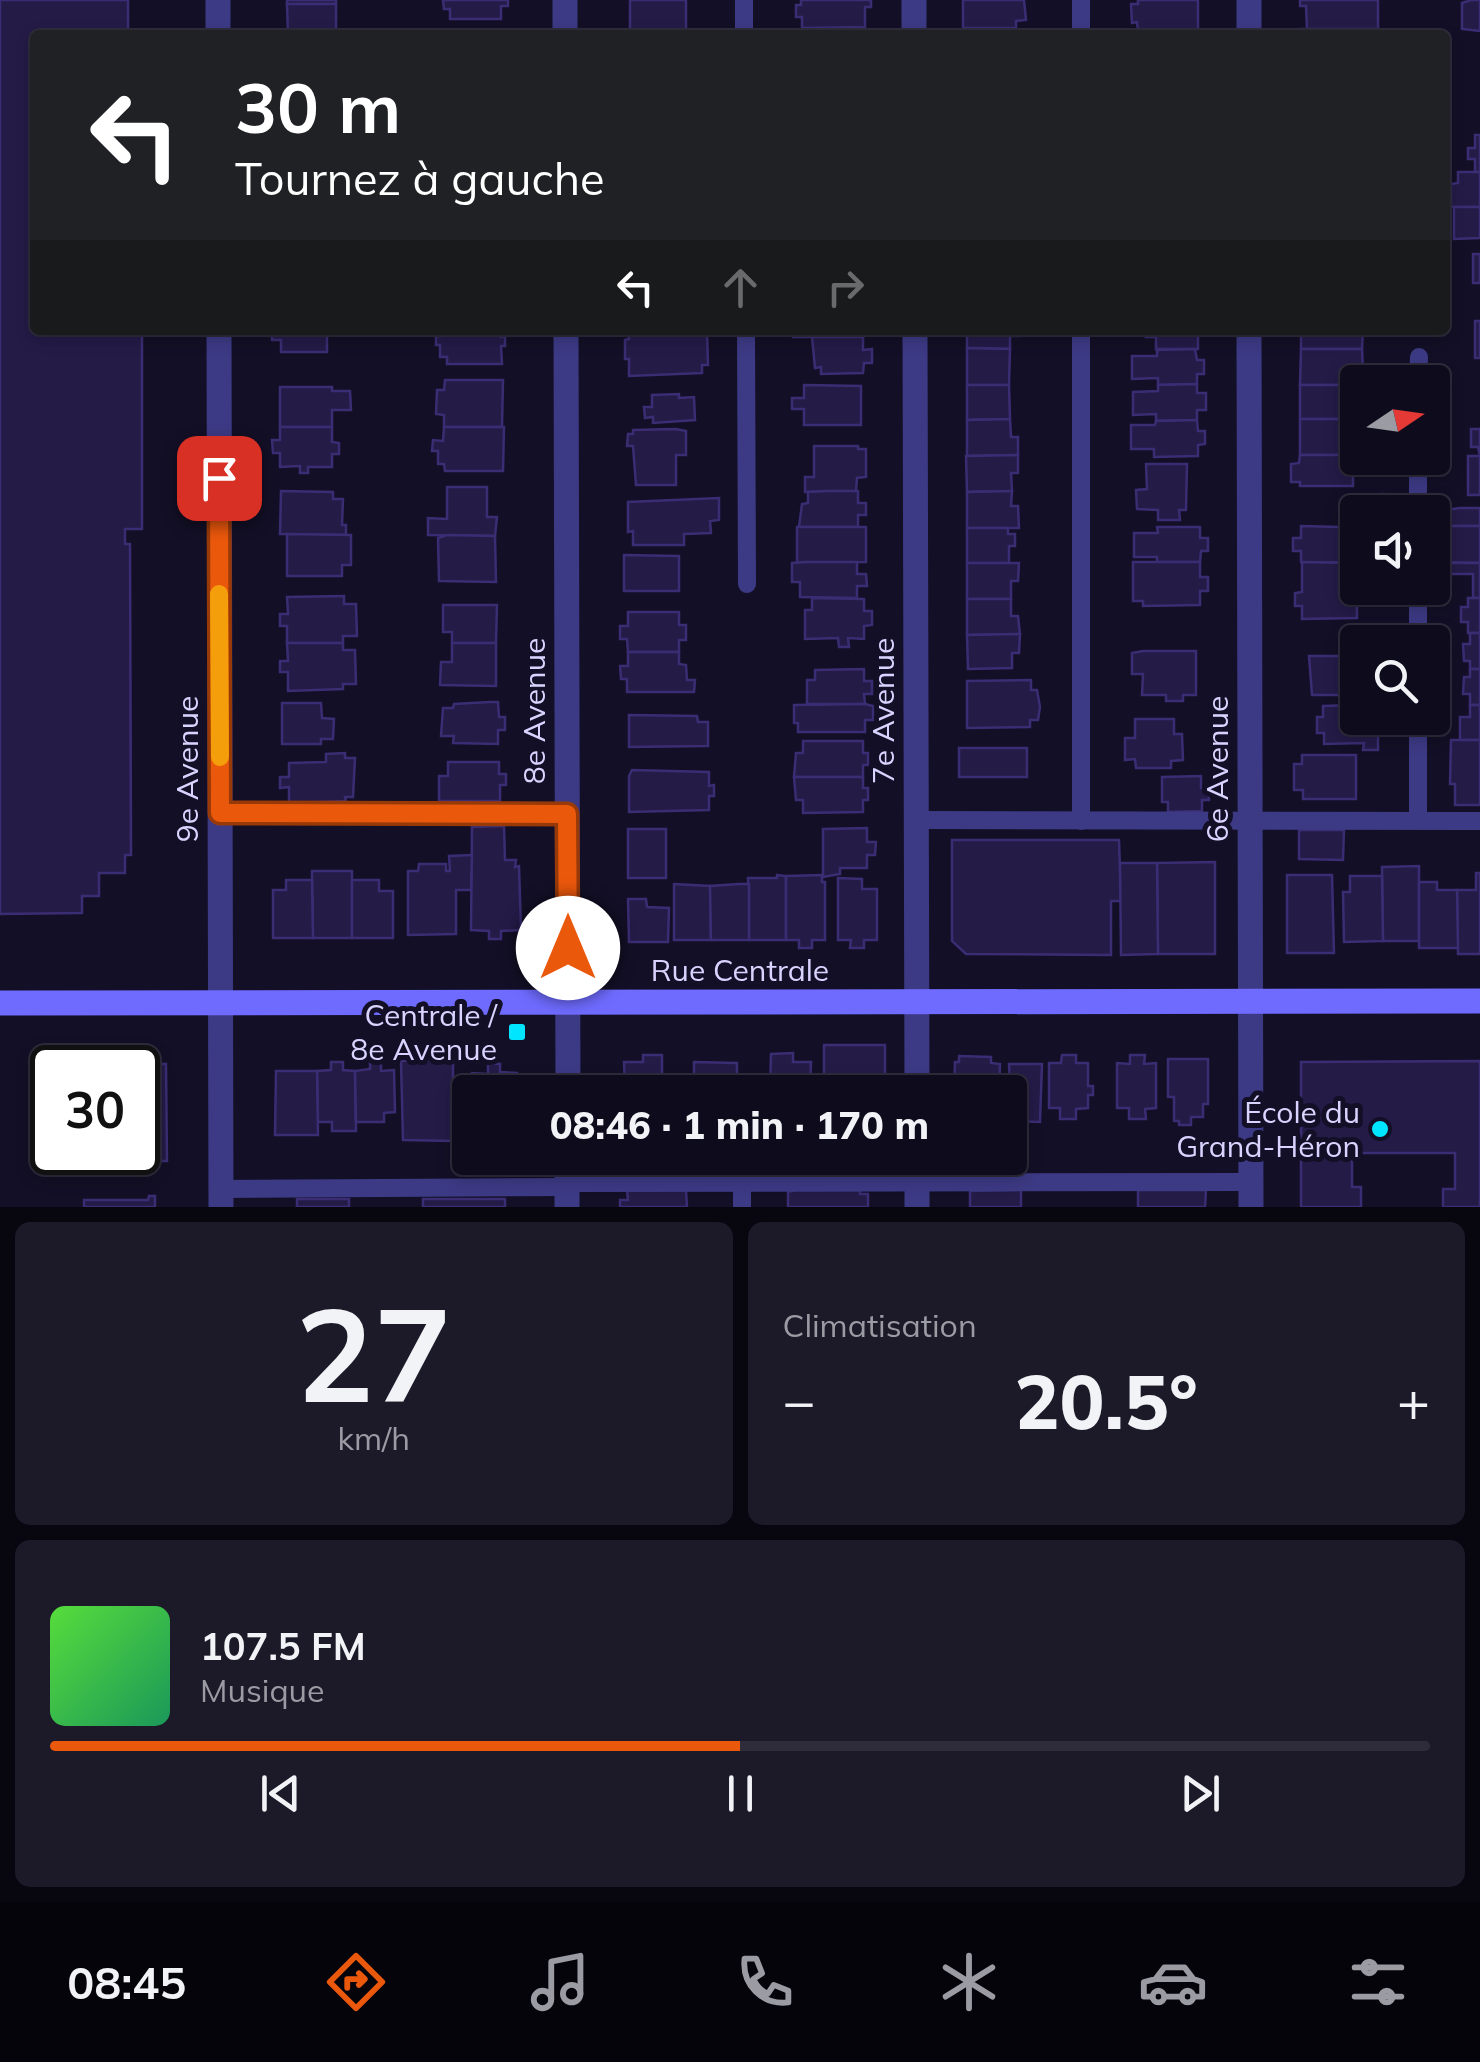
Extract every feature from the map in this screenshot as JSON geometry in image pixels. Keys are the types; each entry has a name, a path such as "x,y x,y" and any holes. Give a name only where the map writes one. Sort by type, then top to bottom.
{"street":[{"path":"218,0 218,30"},
{"path":"564,0 565,30"},
{"path":"914,0 914,30"},
{"path":"1249,0 1249,30"},
{"name":"9e Avenue","path":"219,335 221,1198"},
{"name":"8e Avenue","path":"566,335 568,1075"},
{"name":"7e Avenue","path":"915,335 917,1075"},
{"name":"6e Avenue","path":"1249,335 1250,1194"},
{"name":"Rue Centrale","path":"0,1003 1480,1001"}],"lane":[{"path":"744,0 744,30"},
{"path":"1081,0 1081,30"},
{"path":"746,335 747,584"},
{"path":"1081,335 1081,821"},
{"path":"1418,357 1418,365"},
{"path":"1418,735 1418,821"},
{"path":"220,813 567,814"},
{"path":"916,820 1480,821"},
{"path":"221,1198 567,1184 742,1182 917,1182 1250,1194"},
{"path":"742,1182 742,1207"}],"building":[{"path":"0,0 128,0 128,30 30,30 30,335 142,335 142,529 125,529 125,544 130,544 131,855 125,855 125,873 99,873 99,896 82,896 82,913 0,914"},
{"path":"287,0 336,0 336,4 287,4"},
{"path":"443,0 508,0 508,6 501,6 501,19 450,19 450,9 444,9"},
{"path":"630,0 686,0 686,30 630,30"},
{"path":"801,0 871,0 871,7 865,7 865,27 802,28 802,17 796,17 796,5 801,5"},
{"path":"963,0 1024,0 1026,20 1016,21 1016,28 963,28"},
{"path":"1138,0 1198,0 1198,30 1138,30 1137,22 1132,23 1131,4 1138,4"},
{"path":"1300,0 1378,0 1378,29 1307,29 1306,6 1300,6"},
{"path":"1480,0 1480,31 1462,29 1462,3"},
{"path":"287,4 336,4 336,30 288,30"},
{"path":"1300,29 1378,29 1378,30"},
{"path":"1475,135 1480,135 1480,172 1475,172 1475,159 1468,159 1468,148 1475,148"},
{"path":"1458,172 1480,172 1480,207 1451,207 1451,184 1458,183"},
{"path":"1454,207 1480,207 1480,238 1454,239"},
{"path":"1473,254 1480,254 1480,283 1473,283"},
{"path":"1475,321 1480,321 1480,358 1475,358"},
{"path":"272,335 327,335 327,352 281,352 281,340 272,340"},
{"path":"629,335 707,335 708,365 702,365 702,373 629,376 625,340"},
{"path":"793,335 863,335 863,337"},
{"path":"967,335 1020,335 1010,336 1010,349 967,348"},
{"path":"1198,335 1198,349 1156,349 1156,337 1146,337"},
{"path":"1301,335 1363,335 1362,349 1301,349"},
{"path":"436,336 505,336 502,364 447,364 447,357 440,357 440,345 436,345"},
{"path":"812,337 863,337 863,350 872,349 872,363 864,363 863,373 821,374 821,367 815,368"},
{"path":"967,348 1010,349 1009,385 967,385"},
{"path":"1195,349 1197,360 1204,360 1204,374 1197,374 1197,384 1158,385 1158,378 1132,379 1132,356 1157,356 1157,350"},
{"path":"1301,349 1362,349 1363,365 1340,365 1340,385 1300,385"},
{"path":"445,380 503,380 502,427 444,427 444,415 436,414 437,390 444,390"},
{"path":"1197,384 1197,393 1206,393 1206,410 1197,410 1197,420 1156,421 1156,414 1133,415 1133,392 1158,391 1158,385"},
{"path":"804,385 861,386 861,425 804,425 804,409 792,409 792,398 804,398"},
{"path":"967,385 1009,385 1010,419 967,420"},
{"path":"1300,385 1340,385 1340,419 1300,419"},
{"path":"280,387 350,391 351,410 332,410 332,427 280,427"},
{"path":"679,394 679,398 694,397 695,420 653,423 653,417 645,418 644,407 652,407 652,395"},
{"path":"1010,419 1011,437 1018,437 1018,455 967,456 967,420"},
{"path":"1300,419 1340,419 1340,455 1300,455"},
{"path":"1197,420 1198,431 1205,431 1205,444 1198,445 1198,456 1154,457 1154,449 1131,449 1131,425"},
{"path":"280,427 332,427 332,442 339,443 339,454 332,454 332,467 308,467 308,473 300,473 300,466 280,467 280,453 273,453 272,440 280,440"},
{"path":"444,427 504,427 503,471 445,471 444,464 438,464 438,451 432,451 433,440 443,441"},
{"path":"1471,429 1480,429 1480,456 1478,447 1471,447"},
{"path":"633,430 686,431 686,455 676,455 676,485 636,485 633,446 627,446 628,434 633,434"},
{"path":"814,446 866,449 866,477 857,478 856,491 805,492 805,477 814,477"},
{"path":"1018,455 1018,473 1011,473 1012,491 967,492 966,456"},
{"path":"1300,455 1340,455 1340,475 1353,475 1353,486 1300,486 1300,482 1291,482 1291,464 1299,463"},
{"path":"1468,456 1480,456 1480,495 1468,495"},
{"path":"1146,464 1187,464 1186,510 1179,510 1180,520 1158,520 1158,510 1137,509 1136,490 1147,489"},
{"path":"447,487 487,487 487,517 497,517 495,536 428,535 428,518 447,519"},
{"path":"281,491 333,492 333,499 343,499 342,525 346,525 346,535 280,534"},
{"path":"858,491 858,503 866,503 866,515 858,515 858,527 799,527 808,492"},
{"path":"1012,491 1011,506 1018,506 1019,528 967,528 967,492"},
{"path":"719,498 719,520 710,521 711,533 684,534 684,545 633,545 633,531 628,532 628,502"},
{"path":"1480,508 1480,526 1450,526 1450,509"},
{"path":"1301,526 1340,527 1340,563 1301,562 1301,551 1293,551 1293,538 1301,538"},
{"path":"1450,526 1480,526 1480,563 1450,562"},
{"path":"797,527 866,527 866,562 797,563"},
{"path":"1157,527 1200,527 1200,538 1208,538 1208,551 1201,551 1200,562 1157,562 1157,557 1134,557 1134,533 1158,533"},
{"path":"967,528 1008,528 1008,534 1015,534 1015,546 1009,546 1009,563 967,563"},
{"path":"287,534 351,535 351,565 342,565 342,576 287,576"},
{"path":"495,536 496,582 439,581 438,538"},
{"path":"624,555 679,556 679,591 624,591"},
{"path":"857,562 857,574 866,574 867,586 857,586 857,598 800,597 800,582 792,582 792,563"},
{"path":"1133,562 1200,562 1200,577 1208,577 1208,591 1200,591 1200,605 1143,606 1143,601 1133,601"},
{"path":"1302,562 1340,563 1340,605 1357,605 1357,618 1302,619 1302,606 1295,606 1295,593 1302,592"},
{"path":"967,563 1019,563 1018,581 1011,581 1011,599 967,599"},
{"path":"1450,563 1480,563 1480,598 1473,598 1473,574 1450,574"},
{"path":"344,596 344,604 356,604 357,636 343,636 343,643 287,643 287,626 280,626 280,614 288,614 287,597"},
{"path":"812,598 864,599 864,611 872,611 872,625 864,626 864,639 848,638 849,647 839,647 838,638 805,639 805,610 812,610"},
{"path":"1468,598 1480,598 1480,633 1468,633 1468,622 1461,622 1461,607 1468,607"},
{"path":"967,599 1011,599 1011,616 1018,616 1020,634 967,635"},
{"path":"443,605 497,605 496,643 452,643 452,632 443,632"},
{"path":"628,612 679,612 679,625 686,625 686,640 679,640 679,652 628,652 627,639 620,639 620,626 628,626"},
{"path":"1470,633 1480,633 1480,669 1470,669 1470,661 1464,661 1463,644 1470,644"},
{"path":"1020,634 1019,653 1012,653 1012,668 968,669 967,635"},
{"path":"287,643 343,643 343,650 355,650 356,684 343,684 343,689 288,691 288,672 280,672 280,661 288,661"},
{"path":"452,643 496,643 496,686 440,685 441,662 452,662"},
{"path":"1196,651 1196,695 1183,695 1183,701 1166,701 1166,695 1142,695 1143,674 1132,674 1132,653"},
{"path":"628,652 679,652 679,664 686,665 687,680 695,680 694,692 627,692 627,679 621,679 620,666 628,666"},
{"path":"1309,656 1340,656 1340,695 1312,695"},
{"path":"864,669 864,681 872,681 872,694 864,694 865,704 807,704 807,680 815,680 815,670"},
{"path":"1470,669 1480,669 1480,705 1470,705 1470,694 1463,694 1464,677 1470,677"},
{"path":"1031,680 1031,690 1037,690 1040,707 1038,720 1030,720 1030,727 967,728 967,681"},
{"path":"498,702 499,717 505,717 505,730 498,730 498,744 453,743 454,736 441,736 443,708"},
{"path":"282,703 321,703 322,718 334,719 333,739 321,739 321,744 282,744"},
{"path":"794,705 873,706 873,720 865,720 865,732 798,732 798,723 794,723"},
{"path":"1470,705 1480,705 1480,740 1460,740 1460,717 1470,717"},
{"path":"1323,706 1340,706 1340,735 1378,735 1378,750 1363,750 1364,743 1324,744 1324,733 1317,733 1317,717 1323,717"},
{"path":"629,715 697,716 698,722 708,722 708,746 629,747"},
{"path":"1135,719 1174,719 1174,734 1182,734 1183,760 1171,761 1171,768 1136,768 1135,759 1125,760 1125,738 1135,738"},
{"path":"1451,740 1480,740 1480,805 1455,805 1455,784 1450,784"},
{"path":"803,741 863,741 868,765 863,765 863,777 794,777 796,753 803,753"},
{"path":"959,748 1027,748 1027,777 959,777"},
{"path":"345,753 345,758 355,758 353,797 345,797 346,801 289,803 289,787 280,788 280,777 289,777 289,763 326,762 326,754"},
{"path":"1302,755 1356,755 1356,799 1303,799 1303,790 1294,790 1294,764 1302,764"},
{"path":"448,762 499,762 499,774 506,774 506,785 500,785 500,801 439,801 439,776 448,776"},
{"path":"632,770 709,772 714,796 709,796 709,810 629,812"},
{"path":"1201,776 1201,788 1208,788 1209,800 1202,800 1202,811 1168,812 1168,802 1162,802 1162,777"},
{"path":"794,777 863,777 868,800 863,800 863,812 803,813 803,800 796,800"},
{"path":"504,826 505,860 516,860 515,867 519,866 521,930 501,931 501,939 489,939 489,931 471,930 472,827"},
{"path":"867,828 867,842 876,842 875,855 867,855 867,868 840,868 840,874 823,877 823,829"},
{"path":"628,829 666,829 666,878 628,878"},
{"path":"1299,830 1344,830 1343,860 1299,859"},
{"path":"952,840 1119,840 1121,901 1111,901 1111,955 966,954 952,941"},
{"path":"472,855 471,890 456,890 456,934 408,935 408,871 418,871 419,864 446,864 446,871 450,871 449,856"},
{"path":"1215,862 1215,954 1158,954 1157,863"},
{"path":"1120,863 1157,863 1158,954 1121,955"},
{"path":"1419,866 1419,941 1383,941 1382,867"},
{"path":"312,871 352,871 352,938 313,938"},
{"path":"1476,873 1480,873 1480,954 1458,954 1457,890 1476,890"},
{"path":"822,875 825,940 812,940 812,948 799,948 799,940 786,940 786,876"},
{"path":"1287,875 1332,875 1334,953 1287,953"},
{"path":"786,876 786,940 749,940 748,878"},
{"path":"1350,876 1382,876 1383,941 1344,942 1343,892 1350,892"},
{"path":"838,878 862,879 862,889 877,889 877,940 864,940 864,948 850,948 851,940 838,940"},
{"path":"286,880 312,880 313,938 273,938 273,890 286,890"},
{"path":"352,880 379,880 379,891 393,891 393,938 352,938"},
{"path":"1419,882 1437,882 1437,890 1457,890 1458,948 1419,948"},
{"path":"674,884 710,886 711,940 674,940"},
{"path":"749,884 749,940 711,940 710,886"},
{"path":"628,899 646,899 647,907 669,908 668,942 629,942"},
{"path":"824,1045 885,1045 885,1075 824,1075"},
{"path":"793,1053 793,1062 811,1062 811,1075 770,1075 771,1054"},
{"path":"643,1055 662,1055 662,1075 624,1075 624,1062 643,1062"},
{"path":"1062,1055 1076,1055 1076,1063 1088,1063 1088,1086 1093,1086 1093,1095 1088,1095 1088,1108 1076,1109 1076,1119 1060,1119 1060,1108 1049,1108 1049,1063 1061,1063"},
{"path":"1130,1055 1145,1055 1144,1064 1156,1063 1156,1108 1145,1109 1146,1119 1129,1119 1129,1108 1117,1108 1117,1063 1130,1064"},
{"path":"959,1056 991,1057 991,1063 1000,1064 1000,1075 955,1075 955,1062 959,1062"},
{"path":"1168,1059 1208,1059 1208,1104 1203,1104 1203,1117 1191,1117 1191,1125 1174,1121 1174,1097 1168,1097"},
{"path":"401,1061 453,1062 452,1141 403,1140"},
{"name":"École du Grand-Héron","path":"1480,1061 1480,1207 1443,1207 1443,1189 1455,1189 1455,1153 1352,1153 1352,1187 1361,1187 1361,1207 1301,1207 1301,1062"},
{"path":"331,1062 343,1062 343,1070 355,1071 356,1131 332,1131 332,1122 318,1122 317,1071 331,1070"},
{"path":"370,1062 381,1062 381,1071 394,1070 395,1112 384,1113 384,1122 356,1122 355,1071 370,1069"},
{"path":"694,1062 737,1063 737,1075 694,1075"},
{"path":"488,1063 500,1064 500,1072 517,1075 472,1075 472,1073 488,1074"},
{"path":"160,1064 166,1064 167,1161 160,1161"},
{"path":"1009,1064 1042,1064 1040,1122 1027,1122 1027,1075 1010,1075"},
{"path":"276,1071 317,1071 318,1135 275,1135"},
{"path":"627,1190 686,1190 687,1207 620,1207 620,1200 628,1200"},
{"path":"860,1190 860,1194 868,1194 868,1207 788,1207 788,1192"},
{"path":"1021,1190 1021,1207 970,1207 970,1191"},
{"path":"1138,1190 1206,1190 1205,1207 1138,1207"},
{"path":"155,1196 155,1207 84,1207 84,1200 148,1200"},
{"path":"297,1199 349,1199 349,1207 297,1207"},
{"path":"423,1199 505,1199 505,1207 423,1207"}],"slow traffic":[{"path":"219,594 220,757"}],"place":[{"name":"Centrale / 8e Avenue","path":"517,1032"},
{"name":"École du Grand-Héron","path":"1380,1129"}],"route":[{"path":"219,478 220,813 567,814 568,948"}]}
